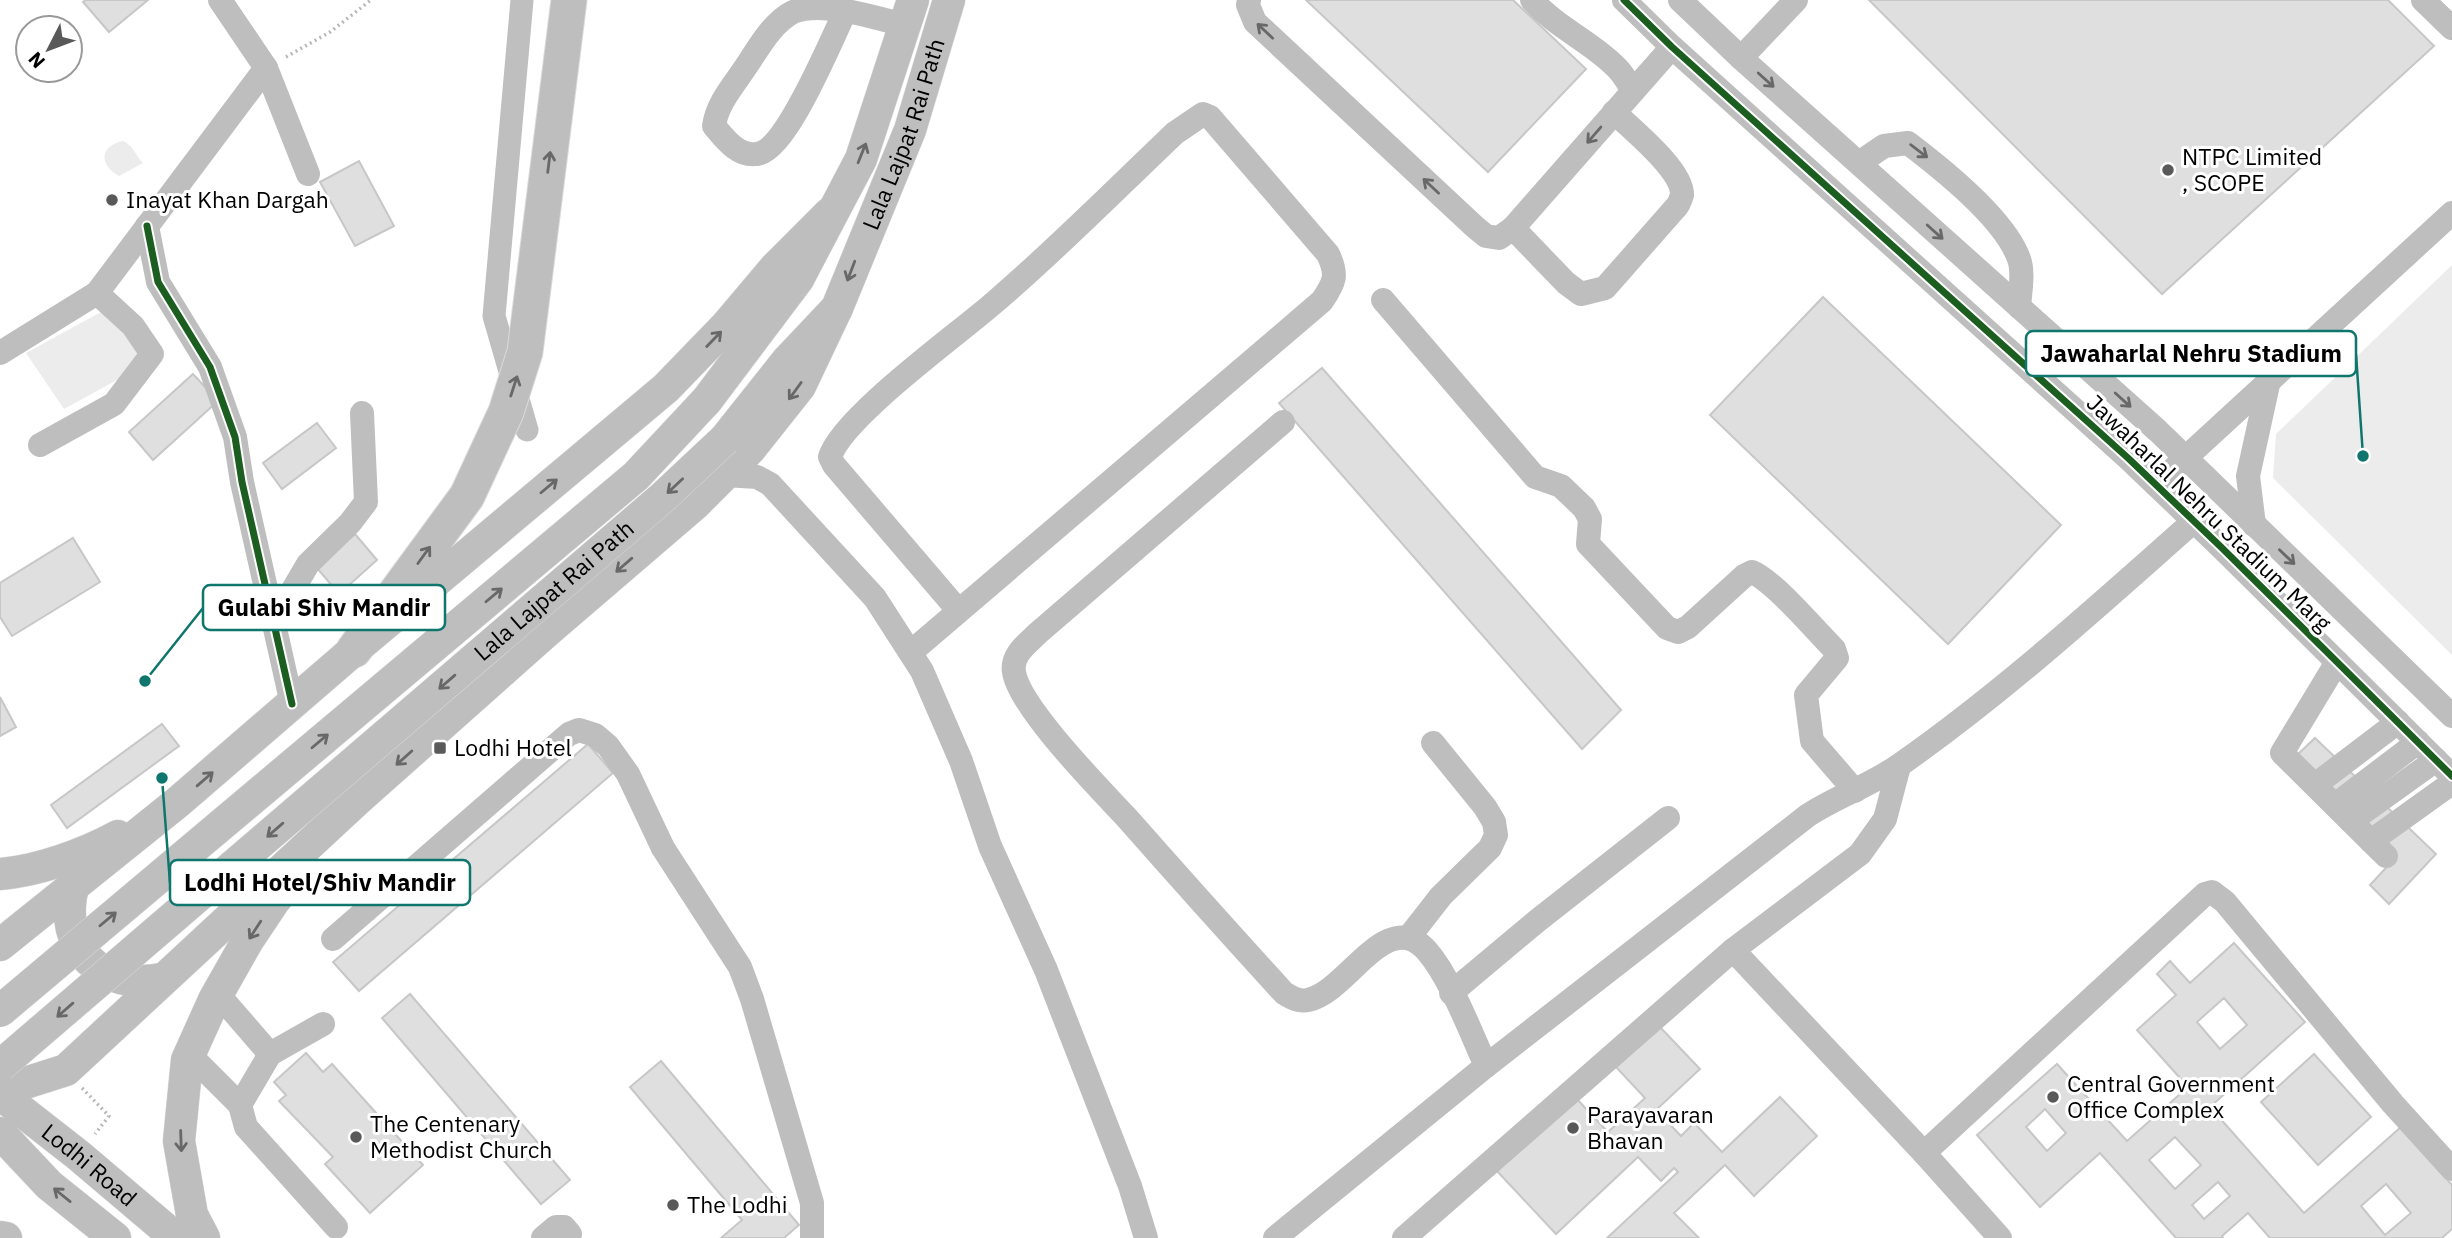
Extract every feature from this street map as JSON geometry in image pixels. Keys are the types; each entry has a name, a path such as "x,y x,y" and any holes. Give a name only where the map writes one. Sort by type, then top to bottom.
{"highway":[{"path":"354,650 467,496 506,412 526,352 569,0"}],"main road":[{"name":"Lala Lajpat Rai Path","path":"0,1063 662,498 725,439 787,361 837,308 910,130 949,0"},
{"name":"Lala Lajpat Rai Path","path":"0,1011 636,476 707,400 797,279 861,159 909,13"},
{"path":"0,945 178,802 496,529 666,388 726,326 775,268 830,213"},
{"path":"0,1092 66,1070 357,800 546,632 695,505 750,449 800,386 837,308"},
{"path":"204,1238 192,1215 179,1141 187,1060 218,994 248,940 274,901 357,800"},
{"path":"0,874 17,873 95,848 178,802"},
{"path":"73,887 69,915 71,929 84,955 100,969 119,979 148,982 162,979"},
{"path":"0,1063 0,1084"},
{"name":"Lodhi Road","path":"0,1092 176,1238"},
{"name":"Lodhi Road","path":"0,1133 49,1185 115,1238"},
{"path":"0,1237 6,1238"}],"street":[{"path":"220,0 266,68 308,174"},
{"path":"1249,0 1248,5 1255,22 1475,227 1486,236 1499,238 1513,228 1672,47"},
{"path":"1532,0 1545,15 1620,70 1633,91"},
{"name":"Jawaharlal Nehru Stadium Marg","path":"1624,0 1672,47 2156,485 2444,768"},
{"name":"Jawaharlal Nehru Stadium Marg","path":"1680,0 1741,58 2186,457 2452,716"},
{"path":"1741,58 1797,0"},
{"path":"2423,0 2452,29"},
{"path":"845,12 796,113 775,144 760,154 744,154 727,142 713,126 716,111 778,23 792,12 810,6 845,12 909,13"},
{"path":"0,353 97,293 266,68"},
{"path":"1513,228 1566,283 1581,294 1589,293 1605,288 1678,205 1682,195 1672,169 1614,112"},
{"path":"911,652 1322,301 1334,283 1334,266 1328,254 1210,117 1203,114 1175,133 996,301 881,398 842,434 833,447 830,457 834,466 958,610"},
{"path":"1859,163 1884,146 1908,143 1944,170 2003,230 2021,261 2019,307"},
{"path":"2156,485 2452,213"},
{"path":"147,226 158,282 210,367 235,437 242,482 292,704"},
{"path":"40,445 114,404 152,354 133,326 97,293"},
{"path":"1383,300 1535,477 1561,486 1584,508 1590,519 1588,544 1667,628 1678,632 1688,627 1744,576 1752,572 1759,575 1834,649 1837,658 1807,695 1812,741 1854,791"},
{"path":"2254,526 2248,476 2269,380"},
{"path":"274,622 308,564 350,523 366,502 362,413"},
{"path":"1283,422 1038,633 1016,656 1013,668 1016,682 1024,699 1087,775 1284,993 1295,1000 1309,1000 1322,994 1384,943 1396,936 1409,937 1426,950 1440,969 1486,1066"},
{"path":"724,475 757,477 770,484 875,598 922,671 961,761 990,846 1046,970 1130,1186 1146,1238"},
{"path":"1275,1238 1486,1066 1807,816 1899,766 2024,671 2194,521"},
{"path":"2337,663 2282,753 2378,848 2452,783"},
{"path":"2315,785 2398,723"},
{"path":"333,939 569,734 579,730 595,735 608,746 628,774 663,848 740,967 752,999 812,1203 812,1238"},
{"path":"2343,813 2418,742"},
{"path":"1409,937 1441,896 1490,848 1496,835 1494,822 1485,807 1433,743"},
{"path":"1404,1238 1733,950 1860,854 1885,819 1899,766"},
{"path":"2343,813 2444,768"},
{"path":"1451,993 1668,818"},
{"path":"1924,1153 2205,894 2212,892 2225,902 2384,1093 2452,1169"},
{"path":"1733,950 2000,1238"},
{"path":"218,994 270,1054"},
{"path":"240,1105 270,1054 323,1024"},
{"path":"190,1055 240,1105 246,1127 336,1227"},
{"path":"543,1238 556,1227 564,1227 570,1234"}],"path":[{"path":"266,68 330,32 371,0"}],"shaded area":[{"path":"123,141 143,163 119,176 108,167 104,156 109,147"},
{"path":"2452,265 2452,655 2273,478 2276,434"},
{"path":"112,306 148,363 64,409 26,353"}],"building":[{"path":"148,0 109,32 83,2"},
{"path":"1306,0 1513,0 1586,69 1488,172"},
{"name":"NTPC Limited , SCOPE","path":"1869,0 2388,0 2434,46 2162,294"},
{"path":"359,161 394,226 355,246 320,182"},
{"path":"1823,297 2061,525 1948,644 1710,415"},
{"path":"1322,368 1621,710 1582,749 1279,403"},
{"path":"193,374 218,401 153,460 129,432"},
{"path":"317,423 336,448 282,489 263,463"},
{"path":"355,534 377,560 339,594 317,568"},
{"path":"73,538 100,582 12,636 0,617 0,583"},
{"path":"0,697 16,727 0,736"},
{"path":"162,724 179,746 67,828 51,805"},
{"path":"2315,738 2436,854 2389,904 2370,885 2397,856 2295,757"},
{"path":"588,744 613,773 359,991 333,962"},
{"name":"Central Government Office Complex","path":"2234,943 2305,1022 2210,1107 2304,1213 2401,1127 2452,1185 2452,1229 2442,1238 2270,1238 2248,1213 2222,1236 2223,1238 2176,1238 2100,1153 2040,1207 1977,1135 2057,1064 2127,1141 2188,1087 2137,1030 2176,995 2157,974 2170,961 2190,983","holes":["2224,998 2247,1025 2220,1049 2197,1022","2045,1109 2066,1133 2047,1151 2026,1127","2175,1137 2201,1165 2175,1189 2149,1160","2218,1182 2230,1196 2204,1219 2192,1205","2386,1184 2411,1213 2385,1235 2361,1206"]},
{"path":"410,994 570,1180 541,1204 382,1018"},
{"name":"Parayavaran Bhavan","path":"1659,1026 1700,1069 1656,1110 1681,1136 1694,1123 1722,1152 1780,1097 1817,1136 1754,1196 1725,1165 1674,1213 1699,1238 1607,1238 1678,1172 1674,1168 1661,1181 1638,1157 1556,1234 1496,1170 1574,1096 1608,1132 1645,1098 1616,1067"},
{"name":"The Centenary Methodist Church","path":"306,1053 323,1072 332,1064 423,1165 370,1213 325,1164 333,1157 279,1101 286,1095 274,1082"},
{"path":"2314,1054 2371,1117 2318,1165 2261,1102"},
{"path":"661,1061 799,1225 784,1238 721,1238 742,1220 630,1087"}],"waterway":[{"path":"522,0 494,316 527,430"}],"cycle path":[{"path":"1624,0 1672,47 2128,458 2452,776"},
{"path":"147,226 158,282 210,367 235,437 242,482 292,704"}],"place":[{"name":"NTPC Limited , SCOPE","path":"2168,170"},
{"name":"Inayat Khan Dargah","path":"112,200"},
{"name":"Jawaharlal Nehru Stadium","path":"2363,456"},
{"name":"Gulabi Shiv Mandir","path":"145,681"},
{"name":"Lodhi Hotel","path":"440,748"},
{"name":"Lodhi Hotel/Shiv Mandir","path":"162,778"},
{"name":"Central Government Office Complex","path":"2053,1097"},
{"name":"Parayavaran Bhavan","path":"1573,1128"},
{"name":"The Centenary Methodist Church","path":"356,1137"},
{"name":"The Lodhi","path":"673,1205"}]}
